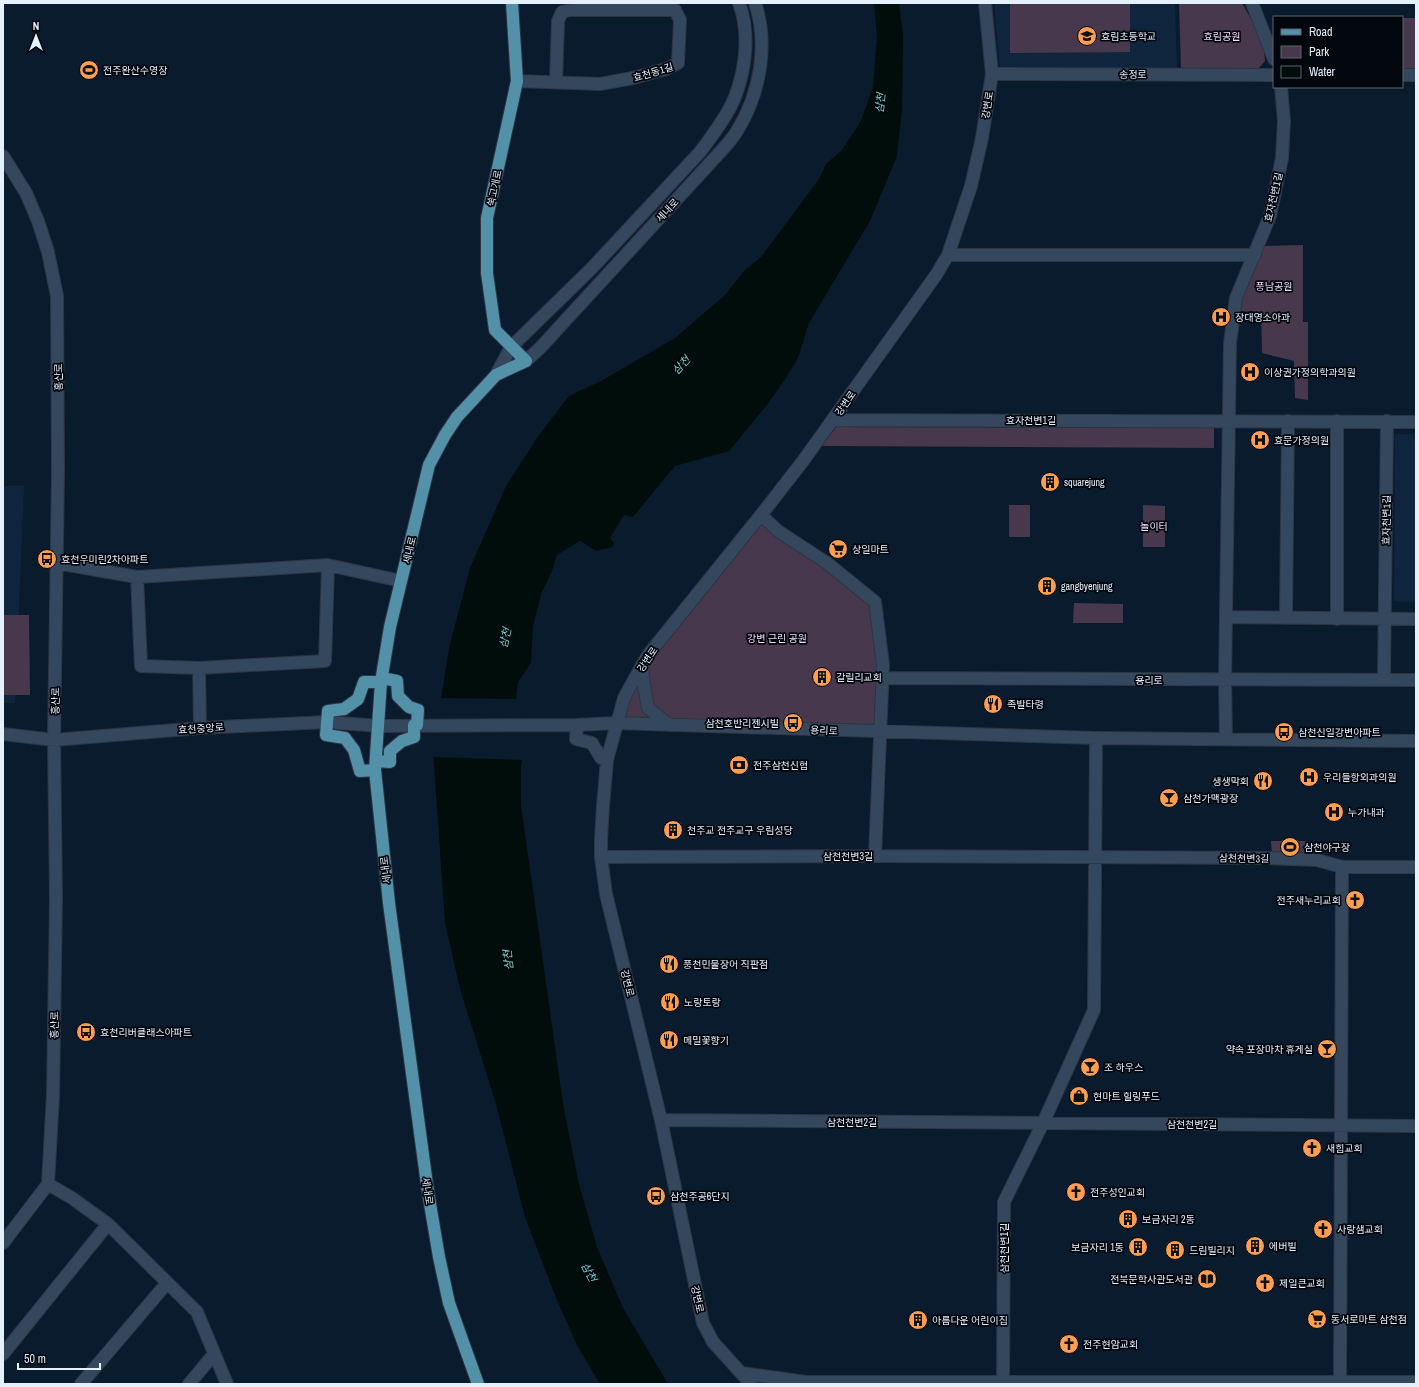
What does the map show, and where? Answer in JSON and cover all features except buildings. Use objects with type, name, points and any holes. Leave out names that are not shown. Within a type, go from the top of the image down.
[{"type":"main road","name":"쑥고개로","points":[[512,3],[517,81],[487,218],[487,273],[495,330],[526,360]]},
{"type":"main road","name":"세내로","points":[[478,1384],[449,1303],[439,1257],[428,1192],[389,903],[375,766],[382,680],[390,627],[429,465],[445,435],[458,417],[496,376],[526,360]]},
{"type":"main road","points":[[382,680],[397,681],[398,696],[409,707],[418,710],[414,737],[402,741],[390,751],[390,762],[360,770],[354,750],[345,738],[326,735],[328,711],[344,709],[358,699],[364,682],[382,680]]},
{"type":"street","name":"세내로","points":[[496,376],[511,347],[592,268],[700,152],[715,131],[734,98],[743,67],[746,39],[744,14],[739,3]]},
{"type":"street","name":"세내로","points":[[526,360],[541,347],[722,150],[738,130],[752,100],[759,78],[761,38],[759,15],[755,3]]},
{"type":"street","name":"강변로","points":[[751,1384],[713,1342],[703,1323],[661,1120],[606,894],[601,857],[604,759],[613,723],[624,698],[648,655],[803,461],[936,275],[948,255],[971,186],[982,138],[992,74],[985,3]]},
{"type":"street","points":[[1252,3],[1273,56]]},
{"type":"street","name":"효천동1길","points":[[517,81],[600,84],[666,70],[678,63],[680,20],[675,10],[572,10],[562,12],[558,21],[556,82]]},
{"type":"street","name":"송정로","points":[[992,74],[1273,75]]},
{"type":"street","points":[[1403,75],[1416,75]]},
{"type":"street","name":"효자천변1길","points":[[1226,739],[1225,680],[1230,343],[1236,298],[1270,216],[1282,158],[1284,121],[1281,88]]},
{"type":"street","name":"홍산로","points":[[3,156],[26,193],[38,221],[48,252],[57,296],[58,465],[54,740],[56,906],[53,1095],[48,1184]]},
{"type":"street","points":[[948,255],[1255,255]]},
{"type":"street","name":"효자천변1길","points":[[833,420],[1416,422]]},
{"type":"street","points":[[1286,618],[1288,421]]},
{"type":"street","points":[[1337,422],[1337,619]]},
{"type":"street","name":"효자천변1길","points":[[1384,680],[1387,422]]},
{"type":"street","points":[[761,515],[778,531],[827,562],[875,602],[883,664],[875,856]]},
{"type":"street","points":[[57,563],[137,577],[328,565],[401,581]]},
{"type":"street","points":[[137,577],[141,666],[199,668],[325,660],[328,565]]},
{"type":"street","points":[[1226,617],[1416,619]]},
{"type":"street","points":[[642,665],[648,708],[669,725]]},
{"type":"street","points":[[199,668],[200,728]]},
{"type":"street","name":"용리로","points":[[883,678],[1416,680]]},
{"type":"street","name":"효천중앙로","points":[[3,734],[54,740],[200,728],[327,722],[378,726],[416,725]]},
{"type":"street","name":"용리로","points":[[416,725],[577,725],[613,723],[1096,738],[1416,741]]},
{"type":"street","points":[[577,725],[576,739],[592,743],[604,759]]},
{"type":"street","points":[[1044,1123],[1094,1010],[1096,738]]},
{"type":"street","name":"삼천천변3길","points":[[601,857],[875,856],[1267,858],[1318,860],[1342,867],[1416,867]]},
{"type":"street","points":[[1340,1383],[1342,867]]},
{"type":"street","name":"삼천천변2길","points":[[661,1120],[1416,1126]]},
{"type":"street","name":"삼천천변1길","points":[[1003,1382],[1004,1202],[1044,1123]]},
{"type":"street","points":[[3,1243],[48,1184],[72,1198],[108,1224],[197,1312],[227,1384]]},
{"type":"street","points":[[3,1354],[108,1224]]},
{"type":"street","points":[[82,1384],[167,1283]]},
{"type":"street","points":[[189,1384],[214,1354]]},
{"type":"street","points":[[741,1373],[806,1382],[1416,1382]]},
{"type":"shaded area","name":"효림초등학교","points":[[994,3],[1175,3],[1177,69],[1000,68]]},
{"type":"shaded area","points":[[1395,434],[1416,434],[1416,602],[1394,601]]},
{"type":"shaded area","points":[[3,486],[24,486],[15,703],[3,703]]},
{"type":"green space","points":[[1010,3],[1130,3],[1130,52],[1010,53]]},
{"type":"green space","name":"효림공원","points":[[1179,3],[1242,3],[1263,40],[1265,61],[1258,69],[1181,68]]},
{"type":"green space","points":[[1403,18],[1415,18],[1416,69],[1403,68]]},
{"type":"green space","name":"풍남공원","points":[[1303,245],[1303,322],[1308,322],[1308,400],[1295,398],[1294,361],[1262,353],[1261,312],[1235,311],[1258,246]]},
{"type":"green space","points":[[836,427],[1214,428],[1214,448],[822,446]]},
{"type":"green space","points":[[1009,505],[1030,505],[1030,537],[1009,537]]},
{"type":"green space","name":"놀이터","points":[[1143,505],[1165,506],[1165,547],[1143,547]]},
{"type":"green space","name":"강변 근린 공원","points":[[761,515],[875,602],[880,731],[616,723],[636,676]]},
{"type":"green space","points":[[1074,603],[1123,604],[1123,623],[1073,623]]},
{"type":"green space","points":[[3,615],[29,615],[30,695],[3,695]]},
{"type":"green space","name":"삼천야구장","points":[[1271,841],[1308,841],[1309,853],[1272,853]]},
{"type":"water","name":"삼천","points":[[874,3],[899,3],[903,36],[902,109],[897,156],[870,221],[809,323],[798,358],[786,378],[767,405],[729,451],[675,466],[633,517],[624,515],[610,538],[614,543],[612,547],[596,551],[580,541],[557,555],[552,571],[541,594],[533,626],[531,663],[518,682],[516,700],[530,725],[521,765],[521,805],[563,1104],[579,1184],[597,1247],[623,1308],[668,1384],[600,1384],[578,1347],[556,1298],[525,1217],[496,1104],[460,989],[445,923],[433,750],[449,648],[470,568],[506,486],[539,435],[569,396],[603,380],[675,338],[725,295],[745,270],[761,257],[819,179],[826,164],[842,150],[861,121],[873,87],[877,36]]},
{"type":"pier","points":[[439,698],[518,699],[532,725],[524,760],[431,757]]},
{"type":"place","name":"효림초등학교","points":[[1087,36]]},
{"type":"place","name":"전주완산수영장","points":[[89,70]]},
{"type":"place","name":"장대영소아과","points":[[1221,317]]},
{"type":"place","name":"이상권가정의학과의원","points":[[1250,372]]},
{"type":"place","name":"효문가정의원","points":[[1260,440]]},
{"type":"place","name":"squarejung","points":[[1050,482]]},
{"type":"place","name":"상일마트","points":[[838,549]]},
{"type":"place","name":"효천우미린2차아파트","points":[[47,559]]},
{"type":"place","name":"gangbyenjung","points":[[1047,586]]},
{"type":"place","name":"갈릴리교회","points":[[822,677]]},
{"type":"place","name":"족발타령","points":[[993,704]]},
{"type":"place","name":"삼천호반리젠시빌","points":[[793,723]]},
{"type":"place","name":"삼천신일강변아파트","points":[[1284,732]]},
{"type":"place","name":"전주삼천신협","points":[[739,765]]},
{"type":"place","name":"우리들항외과의원","points":[[1309,777]]},
{"type":"place","name":"생생막회","points":[[1263,781]]},
{"type":"place","name":"삼천가맥광장","points":[[1169,798]]},
{"type":"place","name":"누가내과","points":[[1334,812]]},
{"type":"place","name":"천주교 전주교구 우림성당","points":[[673,830]]},
{"type":"place","name":"삼천야구장","points":[[1290,847]]},
{"type":"place","name":"전주새누리교회","points":[[1355,900]]},
{"type":"place","name":"풍천민물장어 직판점","points":[[669,964]]},
{"type":"place","name":"노랑토랑","points":[[670,1002]]},
{"type":"place","name":"효천리버클래스아파트","points":[[86,1032]]},
{"type":"place","name":"메밀꽃향기","points":[[669,1040]]},
{"type":"place","name":"약속 포장마차 휴게실","points":[[1327,1049]]},
{"type":"place","name":"조 하우스","points":[[1090,1067]]},
{"type":"place","name":"현마트 힐링푸드","points":[[1079,1096]]},
{"type":"place","name":"새힘교회","points":[[1312,1148]]},
{"type":"place","name":"전주성인교회","points":[[1076,1192]]},
{"type":"place","name":"삼천주공6단지","points":[[656,1196]]},
{"type":"place","name":"보금자리 2동","points":[[1128,1219]]},
{"type":"place","name":"사랑샘교회","points":[[1323,1229]]},
{"type":"place","name":"에버빌","points":[[1255,1246]]},
{"type":"place","name":"보금자리 1동","points":[[1138,1247]]},
{"type":"place","name":"드림빌리지","points":[[1175,1250]]},
{"type":"place","name":"전북문학사관도서관","points":[[1207,1279]]},
{"type":"place","name":"제일큰교회","points":[[1265,1283]]},
{"type":"place","name":"동서로마트 삼천점","points":[[1317,1319]]},
{"type":"place","name":"아름다운 어린이집","points":[[918,1320]]},
{"type":"place","name":"전주현암교회","points":[[1069,1344]]}]
